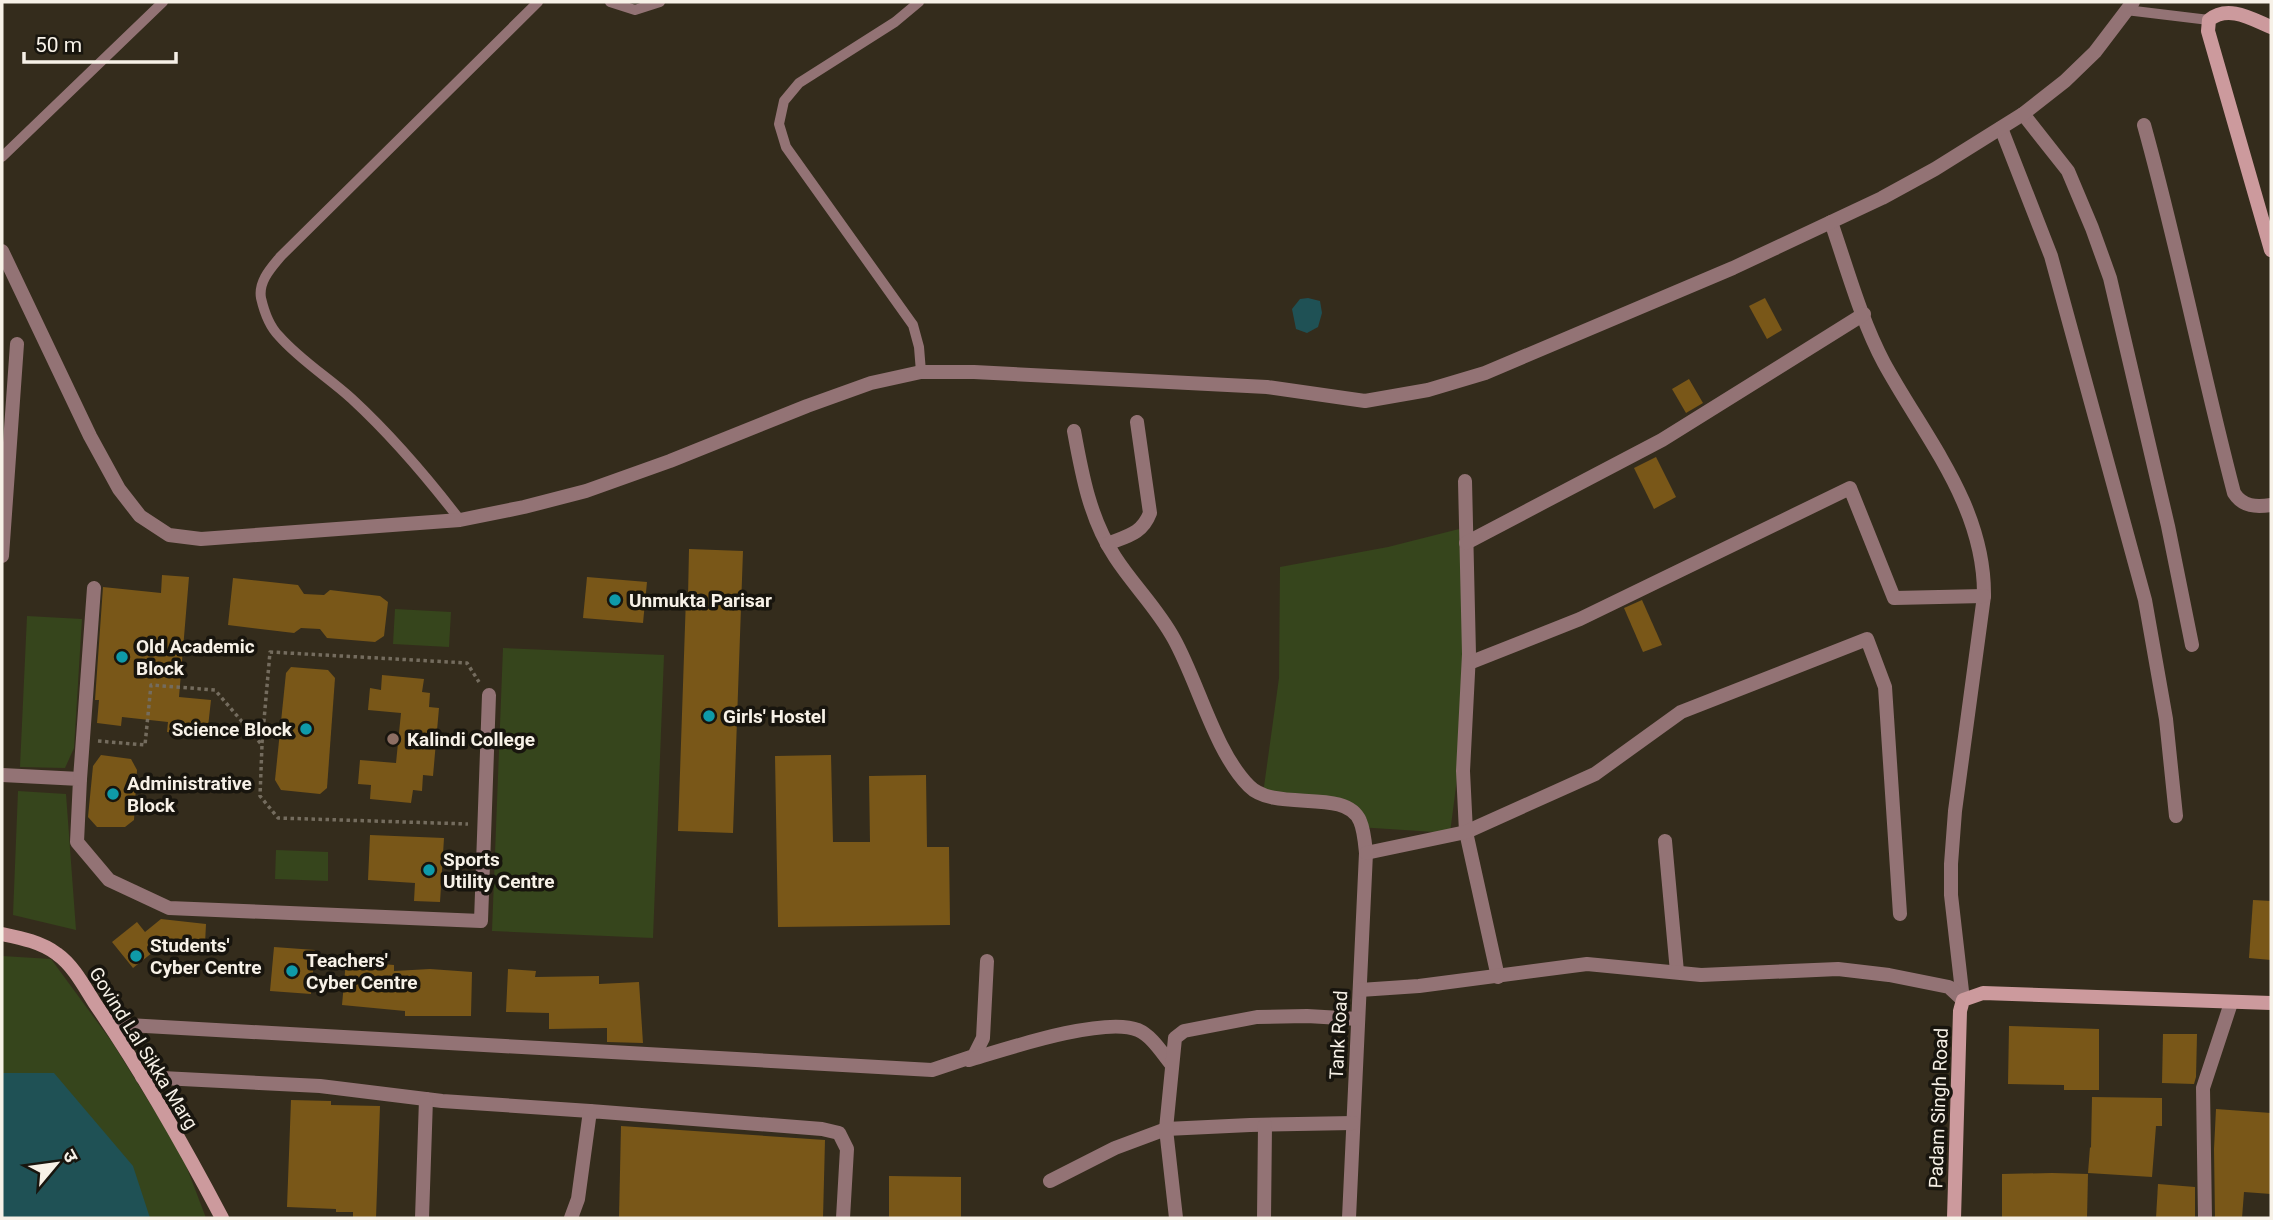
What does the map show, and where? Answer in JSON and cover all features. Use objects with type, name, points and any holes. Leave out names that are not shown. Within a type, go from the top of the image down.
[{"type":"street","points":[[2,251],[90,436],[119,489],[140,516],[169,535],[201,539],[460,520],[586,491],[670,461],[807,405],[871,383],[921,372],[974,372],[1267,387],[1365,401],[1394,398],[1485,373],[1733,268],[1935,169],[2023,114],[2065,81],[2095,52],[2125,4]]},
{"type":"street","points":[[2271,27],[2237,13],[2224,12],[2216,14],[2209,25],[2271,250]]},
{"type":"street","points":[[2023,114],[2068,171],[2109,278],[2168,526],[2192,645]]},
{"type":"street","points":[[2144,125],[2165,200],[2213,410],[2235,493],[2239,501],[2248,505],[2271,505]]},
{"type":"street","points":[[2001,128],[2051,256],[2145,600],[2166,719],[2176,816]]},
{"type":"street","points":[[1831,222],[1883,360],[1959,490],[1980,549],[1984,596],[1955,811],[1951,864],[1951,895],[1963,1000]]},
{"type":"street","points":[[1466,543],[1661,440],[1864,314]]},
{"type":"street","points":[[2,556],[5,474],[17,344]]},
{"type":"street","points":[[1074,431],[1083,482],[1096,524],[1107,544],[1145,526],[1150,513],[1138,422]]},
{"type":"street","points":[[1465,481],[1469,663],[1463,771],[1466,832],[1498,976]]},
{"type":"street","points":[[1469,663],[1580,619],[1850,488],[1894,598],[1984,596]]},
{"type":"street","name":"Tank Road","points":[[1107,544],[1175,640],[1232,766],[1251,788],[1277,800],[1350,807],[1360,820],[1366,853],[1349,1218]]},
{"type":"street","points":[[94,588],[77,842],[109,880],[169,908],[481,921],[489,695]]},
{"type":"street","points":[[1366,853],[1466,832],[1595,774],[1681,712],[1867,639],[1885,687],[1900,914]]},
{"type":"street","points":[[2,775],[80,779]]},
{"type":"street","points":[[1665,841],[1678,972]]},
{"type":"street","name":"Govind Lal Sikka Marg","points":[[2,934],[39,944],[68,964],[110,1024],[222,1218]]},
{"type":"street","points":[[958,1063],[974,1056],[983,1038],[987,961]]},
{"type":"street","points":[[1360,990],[1419,986],[1587,964],[1701,975],[1851,971],[1889,975],[1949,987],[1963,1000]]},
{"type":"street","points":[[1963,1000],[1983,993],[2271,1003]]},
{"type":"street","name":"Padam Singh Road","points":[[1954,1218],[1960,1011],[1963,1000]]},
{"type":"street","points":[[2205,1218],[2203,1088],[2231,1003]]},
{"type":"street","points":[[1176,1218],[1166,1129],[1175,1038],[1184,1031],[1257,1017],[1359,1019]]},
{"type":"street","points":[[110,1024],[932,1070],[1088,1028],[1126,1028],[1138,1030],[1150,1039],[1172,1065]]},
{"type":"street","points":[[142,1077],[320,1086],[426,1099],[822,1129],[839,1133],[847,1149],[843,1218]]},
{"type":"street","points":[[422,1218],[426,1099]]},
{"type":"street","points":[[571,1218],[578,1199],[590,1111]]},
{"type":"street","points":[[1050,1181],[1115,1148],[1166,1129],[1353,1123]]},
{"type":"street","points":[[1264,1218],[1265,1125]]},
{"type":"lane","points":[[2,157],[163,2]]},
{"type":"lane","points":[[460,520],[395,442],[352,399],[278,335],[266,316],[260,294],[265,277],[281,256],[538,2]]},
{"type":"lane","points":[[610,2],[635,10],[660,2]]},
{"type":"lane","points":[[919,2],[895,22],[799,83],[784,101],[779,124],[786,147],[913,325],[919,347],[921,372]]},
{"type":"lane","points":[[2125,4],[2209,25]]},
{"type":"path","points":[[484,825],[278,818],[260,796],[270,652],[467,663],[489,695]]},
{"type":"path","points":[[82,739],[145,745],[151,685],[215,690],[262,745]]},
{"type":"green space","points":[[1467,527],[1472,663],[1450,833],[1358,827],[1351,807],[1263,794],[1279,678],[1280,567],[1388,547]]},
{"type":"green space","points":[[395,609],[451,612],[449,647],[393,644]]},
{"type":"green space","points":[[27,616],[82,619],[74,748],[65,768],[20,767]]},
{"type":"green space","points":[[503,648],[664,655],[653,938],[492,931]]},
{"type":"green space","points":[[18,791],[66,794],[76,930],[13,915]]},
{"type":"green space","points":[[276,850],[328,852],[328,881],[275,879]]},
{"type":"green space","points":[[2,956],[51,959],[112,1042],[182,1155],[206,1218],[2,1218]]},
{"type":"water","points":[[1300,299],[1320,301],[1322,313],[1318,327],[1307,333],[1296,329],[1292,309]]},
{"type":"water","points":[[2,1073],[54,1073],[133,1166],[150,1218],[2,1218]]},
{"type":"building","points":[[1765,298],[1782,330],[1767,339],[1749,306]]},
{"type":"building","points":[[1689,379],[1703,403],[1686,413],[1672,389]]},
{"type":"building","points":[[1656,457],[1676,497],[1654,509],[1634,468]]},
{"type":"building","name":"Girls' Hostel","points":[[689,549],[743,551],[733,833],[678,831]]},
{"type":"building","points":[[162,575],[189,577],[179,697],[211,700],[207,736],[167,732],[168,722],[122,717],[121,726],[97,723],[99,700],[95,700],[103,587],[161,593]]},
{"type":"building","name":"Unmukta Parisar","points":[[587,577],[647,582],[643,623],[583,618]]},
{"type":"building","points":[[233,578],[298,585],[304,594],[324,595],[330,590],[380,596],[388,602],[384,636],[375,642],[327,638],[320,629],[301,628],[294,633],[228,625]]},
{"type":"building","points":[[1642,600],[1662,645],[1643,652],[1624,608]]},
{"type":"building","name":"Science Block","points":[[291,667],[328,670],[335,678],[327,788],[320,794],[281,790],[275,780],[286,673]]},
{"type":"building","points":[[382,675],[424,679],[422,692],[430,693],[429,707],[439,708],[433,776],[423,775],[422,791],[413,790],[411,803],[370,799],[371,785],[358,784],[360,760],[396,763],[401,713],[368,710],[370,688],[381,690]]},
{"type":"building","name":"Administrative Block","points":[[101,755],[131,759],[137,770],[134,820],[125,827],[97,827],[88,817],[93,766]]},
{"type":"building","points":[[831,755],[833,842],[870,842],[869,776],[926,775],[927,847],[949,847],[950,925],[778,927],[775,756]]},
{"type":"building","points":[[370,835],[444,838],[440,902],[414,901],[415,883],[368,880]]},
{"type":"building","points":[[2253,900],[2271,901],[2271,960],[2249,958]]},
{"type":"building","name":"Students' Cyber Centre","points":[[161,919],[206,924],[205,944],[167,941],[133,968],[112,942],[137,922],[145,932]]},
{"type":"building","name":"Teachers' Cyber Centre","points":[[274,947],[315,950],[311,994],[270,991]]},
{"type":"building","points":[[346,961],[394,965],[394,971],[430,969],[472,972],[471,1016],[405,1016],[405,1011],[342,1005]]},
{"type":"building","points":[[508,969],[536,971],[535,977],[599,976],[599,984],[639,982],[643,1043],[607,1042],[607,1028],[549,1029],[549,1013],[506,1012]]},
{"type":"building","points":[[2009,1026],[2099,1029],[2099,1090],[2064,1090],[2064,1085],[2008,1084]]},
{"type":"building","points":[[2163,1034],[2197,1034],[2194,1084],[2162,1083]]},
{"type":"building","points":[[2092,1097],[2162,1098],[2162,1126],[2156,1126],[2152,1177],[2088,1173]]},
{"type":"building","points":[[291,1100],[331,1101],[331,1105],[380,1106],[376,1218],[353,1218],[353,1212],[336,1212],[336,1209],[287,1207]]},
{"type":"building","points":[[2216,1109],[2271,1113],[2271,1194],[2244,1192],[2242,1218],[2215,1218]]},
{"type":"building","points":[[621,1126],[825,1140],[823,1218],[619,1218]]},
{"type":"building","points":[[2002,1174],[2088,1174],[2087,1218],[2002,1218]]},
{"type":"building","points":[[889,1176],[961,1177],[961,1218],[889,1218]]},
{"type":"building","points":[[2158,1184],[2195,1187],[2195,1218],[2156,1218]]},
{"type":"place","name":"Unmukta Parisar","points":[[615,600]]},
{"type":"place","name":"Old Academic Block","points":[[122,657]]},
{"type":"place","name":"Girls' Hostel","points":[[709,716]]},
{"type":"place","name":"Science Block","points":[[306,729]]},
{"type":"place","name":"Kalindi College","points":[[393,739]]},
{"type":"place","name":"Administrative Block","points":[[113,794]]},
{"type":"place","name":"Sports Utility Centre","points":[[429,870]]},
{"type":"place","name":"Students' Cyber Centre","points":[[136,956]]},
{"type":"place","name":"Teachers' Cyber Centre","points":[[292,971]]}]
